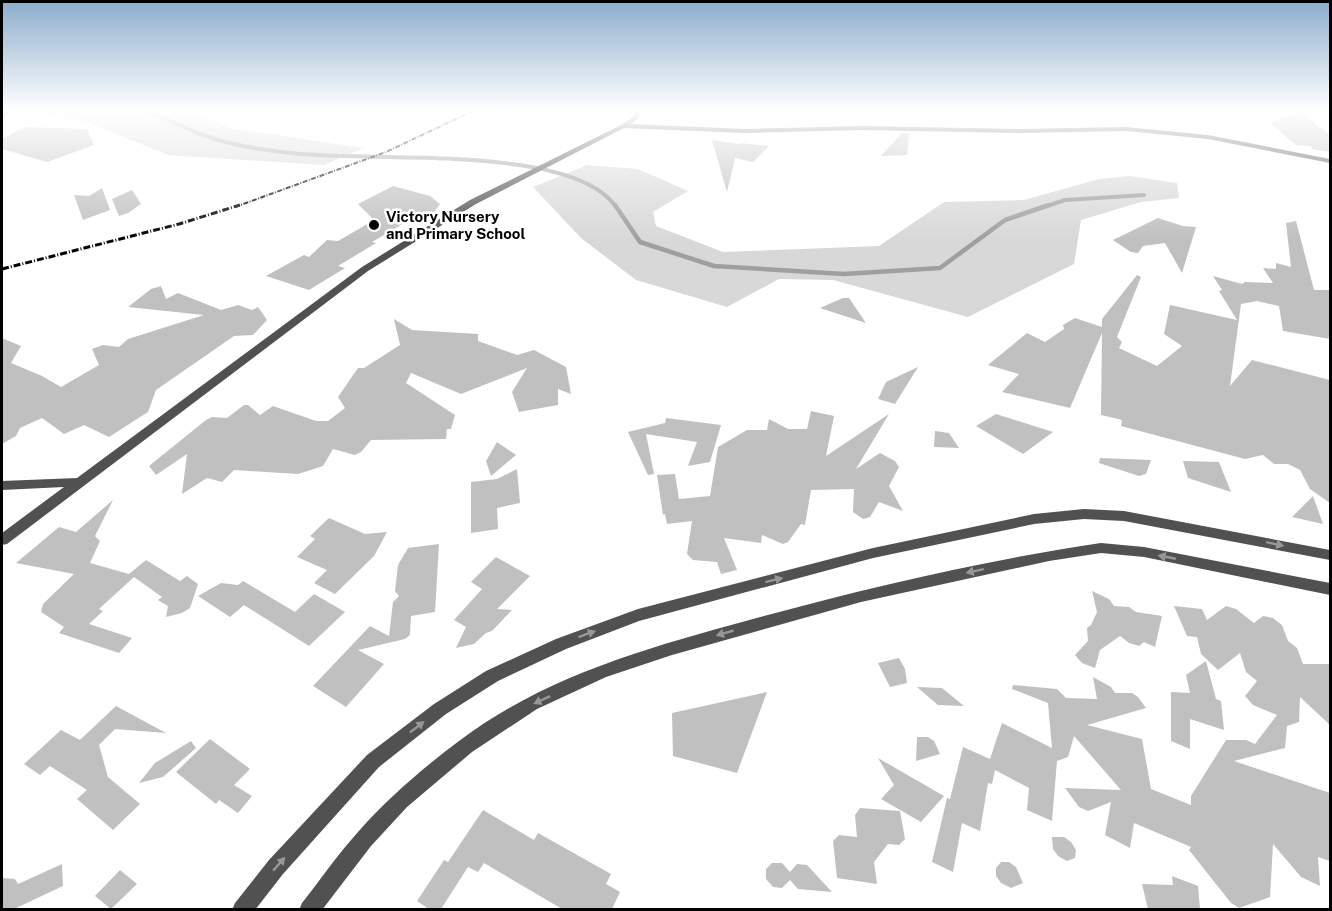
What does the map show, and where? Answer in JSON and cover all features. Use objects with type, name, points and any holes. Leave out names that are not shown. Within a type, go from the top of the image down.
[{"type":"street","points":[[2,540],[365,269],[473,202],[569,154]]},
{"type":"street","points":[[1292,154],[1330,161]]},
{"type":"street","points":[[2,486],[81,482]]},
{"type":"street","points":[[242,909],[276,867],[373,761],[440,709],[492,676],[561,644],[638,615],[873,553],[1034,519],[1084,514],[1124,516],[1330,555]]},
{"type":"street","points":[[309,909],[363,839],[401,801],[466,746],[531,704],[602,671],[672,648],[861,596],[1049,556],[1101,548],[1144,552],[1330,589]]},
{"type":"shaded area","points":[[164,154],[350,154],[324,165]]},
{"type":"shaded area","points":[[587,165],[638,169],[688,191],[653,212],[656,226],[723,252],[879,246],[944,202],[1024,200],[1099,179],[1129,176],[1177,183],[1179,198],[1141,202],[1081,220],[1074,264],[968,317],[833,280],[779,279],[727,307],[636,280],[581,238],[533,187]]},
{"type":"building","points":[[18,154],[70,154],[47,162]]},
{"type":"building","points":[[716,154],[761,154],[753,162],[735,158],[727,192]]},
{"type":"building","points":[[883,154],[907,154],[907,155],[881,156]]},
{"type":"building","points":[[393,186],[430,196],[440,204],[432,215],[416,216],[372,242],[376,243],[338,266],[345,268],[309,290],[266,276],[304,255],[309,257],[327,240],[338,241],[374,220],[358,204]]},
{"type":"building","points":[[102,188],[110,210],[83,220],[74,195],[89,196]]},
{"type":"building","points":[[132,190],[141,204],[119,216],[112,199]]},
{"type":"building","points":[[1158,218],[1183,226],[1196,227],[1182,273],[1165,243],[1143,246],[1138,253],[1131,252],[1113,240]]},
{"type":"building","points":[[1296,221],[1314,290],[1330,290],[1330,339],[1283,331],[1279,306],[1257,301],[1241,304],[1230,386],[1252,360],[1330,380],[1330,503],[1310,489],[1300,470],[1288,464],[1274,464],[1263,455],[1245,459],[1121,426],[1122,420],[1101,415],[1102,333],[1070,408],[1002,392],[1019,374],[988,365],[1027,333],[1045,342],[1064,329],[1063,325],[1075,318],[1102,327],[1102,319],[1137,275],[1141,277],[1117,337],[1122,342],[1119,348],[1157,366],[1182,346],[1164,334],[1170,305],[1237,320],[1219,291],[1222,290],[1213,276],[1242,284],[1245,282],[1273,283],[1263,268],[1276,269],[1276,263],[1291,267],[1286,223]]},
{"type":"building","points":[[161,286],[166,299],[178,293],[221,310],[238,305],[252,310],[258,307],[267,320],[253,335],[234,336],[156,390],[148,412],[109,437],[84,425],[64,434],[42,418],[20,428],[16,436],[2,444],[2,338],[21,346],[11,363],[61,387],[99,365],[92,349],[103,345],[119,347],[128,339],[204,315],[128,307],[151,289]]},
{"type":"building","points":[[843,298],[849,298],[866,323],[820,308]]},
{"type":"building","points":[[394,319],[412,330],[478,334],[478,341],[517,355],[534,350],[566,367],[571,394],[558,389],[558,405],[519,412],[512,392],[527,368],[461,394],[411,373],[406,383],[455,415],[451,429],[447,429],[446,439],[371,440],[361,452],[355,455],[333,449],[323,466],[298,474],[234,470],[222,482],[207,478],[182,494],[187,454],[156,475],[149,466],[206,420],[212,417],[227,418],[244,405],[248,405],[260,415],[273,406],[316,421],[328,421],[345,408],[338,397],[358,368],[364,368],[400,345]]},
{"type":"building","points":[[918,367],[895,404],[878,399],[886,382]]},
{"type":"building","points":[[811,411],[834,416],[826,456],[889,414],[856,469],[880,453],[895,461],[899,467],[889,486],[903,511],[879,502],[870,517],[863,519],[853,512],[854,489],[811,490],[805,525],[801,524],[788,542],[783,544],[762,535],[761,543],[724,538],[737,570],[721,574],[717,562],[693,560],[687,554],[692,521],[667,524],[665,514],[663,515],[657,475],[675,474],[679,499],[710,496],[718,447],[747,430],[767,430],[769,419],[788,429],[807,429]]},
{"type":"building","points":[[996,414],[1053,432],[1023,454],[976,426]]},
{"type":"building","points":[[666,418],[721,425],[710,462],[688,466],[697,442],[646,434],[654,474],[648,475],[628,432],[665,423]]},
{"type":"building","points":[[935,431],[949,433],[959,448],[934,447]]},
{"type":"building","points":[[497,442],[516,455],[491,476],[486,461]]},
{"type":"building","points":[[1100,458],[1151,460],[1146,474],[1139,476],[1099,463]]},
{"type":"building","points":[[1183,461],[1219,462],[1231,492],[1188,478]]},
{"type":"building","points":[[517,469],[520,503],[497,508],[498,529],[471,533],[471,482],[497,479]]},
{"type":"building","points":[[1313,496],[1323,524],[1292,517]]},
{"type":"building","points":[[113,500],[95,536],[100,541],[90,563],[129,574],[146,560],[180,581],[187,576],[198,584],[190,608],[182,613],[166,617],[168,606],[158,600],[162,597],[134,577],[99,609],[103,611],[89,624],[132,638],[119,653],[59,633],[64,627],[41,612],[43,604],[74,574],[16,563],[59,527],[76,532]]},
{"type":"building","points":[[329,518],[365,534],[387,532],[374,556],[335,594],[314,583],[327,570],[297,557],[315,539],[310,536]]},
{"type":"building","points":[[439,544],[435,612],[411,616],[410,635],[405,639],[358,650],[384,664],[346,707],[313,686],[370,626],[389,636],[393,602],[399,596],[395,591],[398,565],[408,548]]},
{"type":"building","points":[[496,557],[530,576],[497,609],[512,610],[492,631],[486,633],[474,644],[456,648],[466,627],[454,620],[482,589],[471,582]]},
{"type":"building","points":[[243,581],[295,612],[314,594],[345,612],[309,646],[244,605],[230,617],[198,596],[221,583],[238,585]]},
{"type":"building","points":[[1092,591],[1109,599],[1114,606],[1129,607],[1136,612],[1162,616],[1155,647],[1144,642],[1139,646],[1129,643],[1120,636],[1100,650],[1095,668],[1082,663],[1075,655],[1088,641],[1087,628],[1091,625],[1097,612]]},
{"type":"building","points":[[1174,606],[1202,609],[1207,620],[1226,606],[1236,609],[1254,623],[1263,616],[1273,618],[1282,625],[1288,641],[1297,648],[1303,664],[1330,664],[1330,725],[1300,697],[1299,722],[1287,726],[1285,748],[1234,761],[1330,793],[1330,861],[1318,857],[1320,886],[1301,877],[1273,844],[1270,897],[1239,908],[1231,903],[1189,850],[1191,847],[1134,823],[1130,848],[1105,835],[1111,802],[1088,811],[1079,807],[1065,788],[1121,790],[1074,736],[1068,757],[1057,761],[1052,821],[1027,810],[1029,788],[995,770],[992,784],[988,783],[980,831],[962,823],[953,872],[932,862],[947,798],[950,799],[963,747],[990,759],[1002,723],[1052,748],[1048,703],[1012,689],[1013,685],[1057,689],[1066,698],[1097,699],[1093,677],[1111,687],[1115,693],[1132,693],[1138,697],[1146,708],[1087,725],[1142,739],[1151,789],[1191,805],[1191,796],[1226,740],[1246,740],[1255,744],[1277,715],[1253,705],[1245,696],[1257,681],[1246,672],[1240,653],[1218,670],[1201,654],[1197,637],[1187,636]]},
{"type":"building","points":[[899,658],[905,669],[907,683],[890,687],[878,663]]},
{"type":"building","points":[[1206,661],[1216,699],[1221,701],[1224,730],[1190,719],[1190,749],[1171,741],[1171,692],[1190,693],[1186,675]]},
{"type":"building","points":[[917,687],[942,688],[964,706],[938,705]]},
{"type":"building","points":[[767,692],[737,773],[673,756],[672,713]]},
{"type":"building","points":[[116,706],[166,733],[115,729],[99,745],[108,777],[140,804],[113,830],[77,799],[87,790],[50,766],[40,775],[24,764],[61,730],[80,740]]},
{"type":"building","points":[[917,737],[928,737],[934,741],[940,754],[916,761]]},
{"type":"building","points":[[210,739],[250,769],[234,785],[252,796],[238,813],[219,800],[216,804],[176,772]]},
{"type":"building","points":[[191,741],[196,748],[163,777],[139,783],[155,763]]},
{"type":"building","points":[[878,758],[944,796],[921,822],[881,799],[894,785]]},
{"type":"building","points":[[860,808],[900,811],[905,839],[899,845],[888,844],[874,862],[877,884],[837,878],[833,841],[839,835],[857,837],[855,815]]},
{"type":"building","points":[[483,810],[534,840],[538,833],[611,874],[606,884],[620,892],[612,909],[562,909],[484,863],[478,872],[468,867],[441,909],[429,909],[417,901],[444,860],[448,862]]},
{"type":"building","points":[[1052,837],[1064,837],[1071,842],[1076,850],[1075,858],[1067,861],[1058,856],[1053,849]]},
{"type":"building","points":[[1001,862],[1009,862],[1016,867],[1023,883],[1011,888],[1001,883],[996,876],[996,868]]},
{"type":"building","points":[[772,863],[782,863],[790,872],[797,864],[807,865],[832,892],[798,889],[790,880],[782,888],[773,887],[766,879],[766,869]]},
{"type":"building","points":[[62,864],[63,886],[14,909],[2,909],[2,878],[15,879],[18,884]]},
{"type":"building","points":[[120,870],[137,884],[111,909],[95,896]]},
{"type":"building","points":[[1172,876],[1198,886],[1200,909],[1148,909],[1142,884],[1173,885]]},
{"type":"waterway","points":[[299,154],[461,159],[511,164],[556,172],[592,186],[616,207]]},
{"type":"waterway","points":[[1044,207],[1065,200],[1144,195]]},
{"type":"waterway","points":[[615,205],[640,242],[714,266],[844,274],[940,268],[1005,220],[1049,205]]},
{"type":"railway","points":[[235,207],[382,154]]},
{"type":"railway","points":[[2,269],[179,224],[240,205]]},
{"type":"place","name":"Victory Nursery and Primary School","points":[[374,225]]}]
